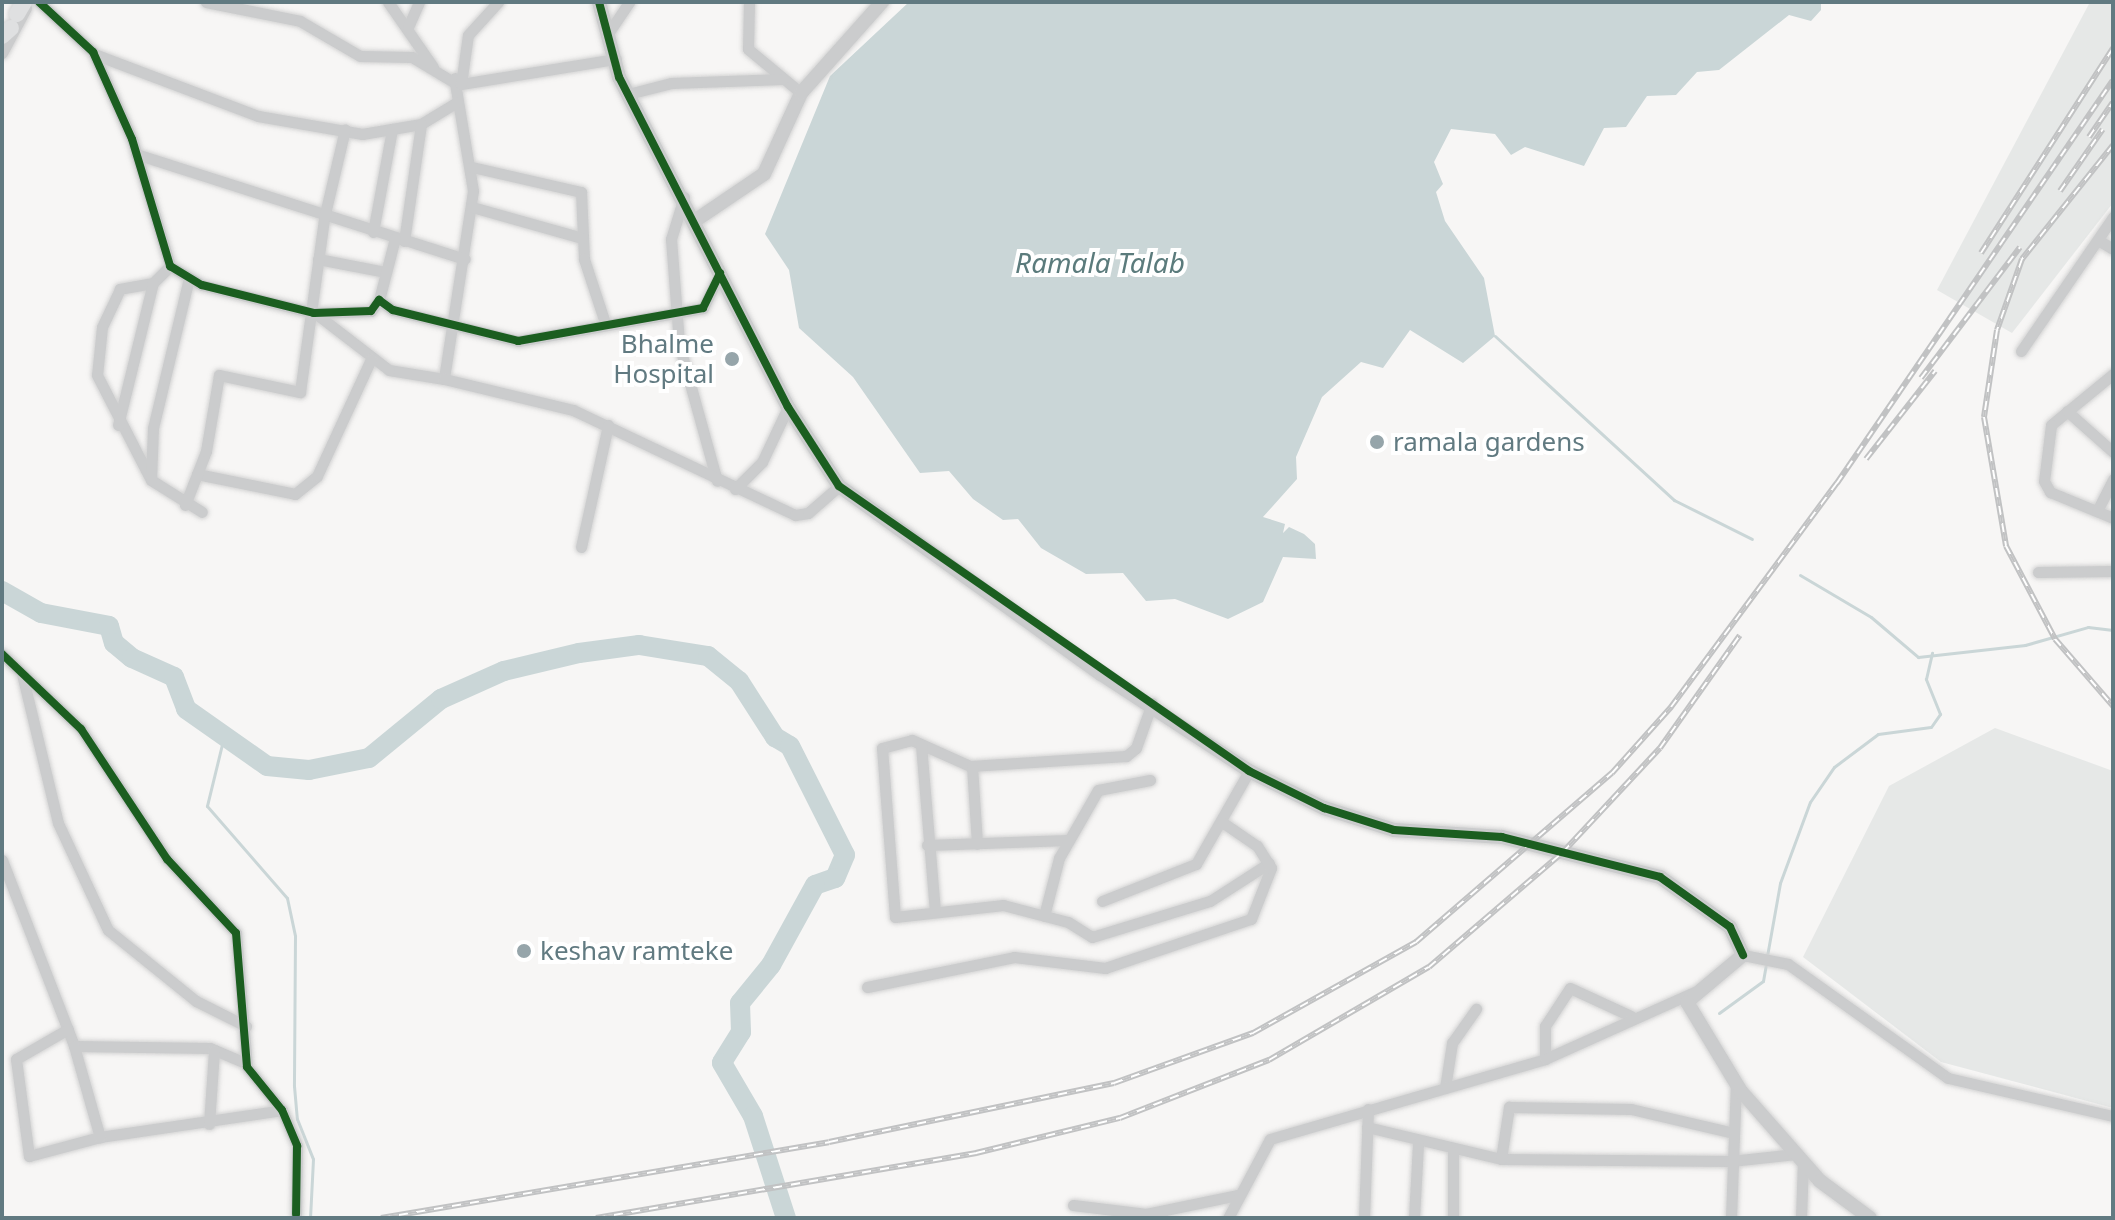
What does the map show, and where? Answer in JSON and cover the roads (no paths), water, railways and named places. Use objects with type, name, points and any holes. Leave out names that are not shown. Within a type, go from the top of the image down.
[{"type":"street","points":[[39,2],[94,54],[258,116],[345,129],[392,129],[421,124],[457,102]]},
{"type":"street","points":[[206,2],[275,8],[360,56],[412,57],[457,81],[616,59]]},
{"type":"street","points":[[388,2],[433,66],[457,81]]},
{"type":"street","points":[[408,27],[419,2]]},
{"type":"street","points":[[444,379],[472,207],[472,167],[457,102],[457,81],[468,35],[498,2]]},
{"type":"street","points":[[599,2],[616,59],[720,273],[788,407],[839,486],[1249,771],[1324,808],[1394,830],[1502,837],[1660,877],[1730,927],[1743,955]]},
{"type":"street","points":[[609,32],[629,2]]},
{"type":"street","points":[[749,2],[748,49],[801,93]]},
{"type":"street","points":[[696,220],[764,174],[801,93],[882,2]]},
{"type":"street","points":[[2,53],[16,16]]},
{"type":"street","points":[[94,54],[136,154],[170,266],[189,278],[314,313],[371,311],[379,300],[385,272],[400,239],[421,124]]},
{"type":"street","points":[[632,93],[671,83],[783,79]]},
{"type":"street","points":[[185,505],[197,474],[218,376],[298,393],[314,313],[324,218],[345,129]]},
{"type":"street","points":[[373,232],[392,129]]},
{"type":"street","points":[[136,154],[324,218],[465,259]]},
{"type":"street","points":[[472,167],[581,192],[582,238],[605,323]]},
{"type":"street","points":[[685,196],[671,239],[676,314],[687,386],[717,481]]},
{"type":"street","points":[[472,207],[582,238]]},
{"type":"street","points":[[2021,351],[2113,217]]},
{"type":"street","points":[[2098,240],[2113,249]]},
{"type":"street","points":[[318,259],[385,272]]},
{"type":"street","points":[[118,425],[153,283],[170,266]]},
{"type":"street","points":[[379,300],[393,310],[518,341],[706,307],[720,273]]},
{"type":"street","points":[[151,480],[153,428],[189,278]]},
{"type":"street","points":[[153,283],[120,289],[102,327],[99,387],[151,480],[185,505],[202,512]]},
{"type":"street","points":[[314,313],[389,370],[444,379],[608,425],[717,481],[802,515],[839,486]]},
{"type":"street","points":[[197,474],[295,494],[317,476],[371,359]]},
{"type":"street","points":[[2113,374],[2067,411],[2048,432],[2045,487],[2113,518]]},
{"type":"street","points":[[735,489],[765,458],[788,407]]},
{"type":"street","points":[[2067,411],[2113,452]]},
{"type":"street","points":[[581,547],[608,425]]},
{"type":"street","points":[[2097,511],[2113,479]]},
{"type":"street","points":[[2038,572],[2113,571]]},
{"type":"street","points":[[2,654],[81,729],[167,859],[236,933],[246,1026],[246,1063]]},
{"type":"street","points":[[22,673],[58,823],[108,930],[196,1001],[246,1026]]},
{"type":"street","points":[[1152,703],[1136,748],[1126,756],[972,766],[921,745],[882,748],[880,784],[894,915],[996,905],[1044,916],[1092,937],[1210,901],[1269,863]]},
{"type":"street","points":[[921,745],[927,845],[935,910]]},
{"type":"street","points":[[972,766],[977,844]]},
{"type":"street","points":[[1102,901],[1192,867],[1222,822],[1249,771]]},
{"type":"street","points":[[1044,916],[1068,840],[1100,788],[1150,780]]},
{"type":"street","points":[[1222,822],[1269,863]]},
{"type":"street","points":[[927,845],[1068,840]]},
{"type":"street","points":[[2,860],[68,1029],[100,1137]]},
{"type":"street","points":[[867,987],[1014,957],[1101,968],[1151,955],[1251,919],[1263,904],[1269,863]]},
{"type":"street","points":[[1743,955],[1687,1002],[1736,1083],[1800,1158],[1864,1216]]},
{"type":"street","points":[[1743,955],[1788,964],[1948,1078],[2113,1116]]},
{"type":"street","points":[[1545,1059],[1545,1026],[1570,988],[1631,1016]]},
{"type":"street","points":[[1228,1218],[1270,1139],[1545,1059],[1631,1016],[1702,989]]},
{"type":"street","points":[[1445,1088],[1452,1043],[1476,1009]]},
{"type":"street","points":[[68,1029],[16,1059],[25,1151],[35,1158],[100,1137],[209,1124],[282,1110]]},
{"type":"street","points":[[74,1046],[214,1050],[246,1063],[282,1110],[297,1146],[296,1214]]},
{"type":"street","points":[[209,1124],[214,1050]]},
{"type":"street","points":[[1731,1218],[1736,1083]]},
{"type":"street","points":[[1501,1159],[1509,1107],[1631,1109],[1733,1133]]},
{"type":"street","points":[[1364,1218],[1368,1109]]},
{"type":"street","points":[[1367,1127],[1453,1152],[1501,1159],[1731,1161],[1800,1158]]},
{"type":"street","points":[[1414,1218],[1418,1143]]},
{"type":"street","points":[[1453,1152],[1453,1218]]},
{"type":"street","points":[[1800,1158],[1801,1218]]},
{"type":"street","points":[[1073,1205],[1146,1214],[1238,1195]]},
{"type":"water","name":"Ramala Talab","points":[[909,2],[1821,2],[1821,10],[1811,21],[1789,15],[1719,70],[1697,72],[1676,95],[1647,96],[1626,127],[1604,128],[1584,166],[1525,147],[1511,155],[1495,134],[1451,129],[1434,162],[1443,184],[1436,192],[1445,221],[1484,278],[1495,336],[1463,363],[1410,330],[1383,368],[1361,362],[1322,397],[1296,457],[1297,479],[1263,517],[1285,524],[1283,533],[1289,527],[1304,534],[1315,544],[1316,559],[1283,557],[1263,602],[1228,619],[1175,599],[1146,601],[1123,573],[1086,574],[1041,548],[1018,519],[1003,520],[973,499],[949,471],[920,473],[853,377],[799,328],[789,270],[765,234],[830,76]]},
{"type":"waterway","points":[[1495,336],[1674,500],[1752,539]]},
{"type":"waterway","points":[[1800,575],[1871,617],[1918,657],[2025,645],[2088,627],[2113,630]]},
{"type":"waterway","points":[[2,591],[41,613],[109,626],[114,643],[132,658],[174,677],[186,709],[267,766],[309,770],[369,758],[441,699],[504,671],[579,653],[639,645],[708,656],[739,681],[775,737],[790,746],[845,855],[835,878],[815,885],[771,965],[740,1003],[741,1032],[722,1063],[753,1116],[786,1218]]},
{"type":"waterway","points":[[1767,956],[1780,883],[1810,802],[1834,767],[1878,734],[1931,727],[1940,714],[1926,679],[1932,653]]},
{"type":"waterway","points":[[224,736],[207,806],[287,898],[295,936],[294,1086],[297,1119],[313,1159],[310,1218]]},
{"type":"waterway","points":[[1719,1013],[1763,981],[1766,964]]},
{"type":"railway","points":[[1981,253],[2113,48]]},
{"type":"railway","points":[[381,1218],[829,1142],[1114,1083],[1253,1033],[1416,942],[1612,773],[1671,707],[1837,483],[2113,80]]},
{"type":"railway","points":[[2089,137],[2113,102]]},
{"type":"railway","points":[[2060,191],[2103,129]]},
{"type":"railway","points":[[2113,145],[2022,259],[1997,330],[1984,417],[2006,546],[2055,639],[2113,706]]},
{"type":"railway","points":[[1921,378],[2020,247]]},
{"type":"railway","points":[[1866,459],[1935,371]]},
{"type":"railway","points":[[596,1218],[976,1153],[1120,1118],[1269,1060],[1429,967],[1563,852],[1660,748],[1740,635]]},
{"type":"place","name":"Bhalme Hospital","points":[[732,359]]},
{"type":"place","name":"ramala gardens","points":[[1377,442]]},
{"type":"place","name":"keshav ramteke","points":[[524,951]]}]
